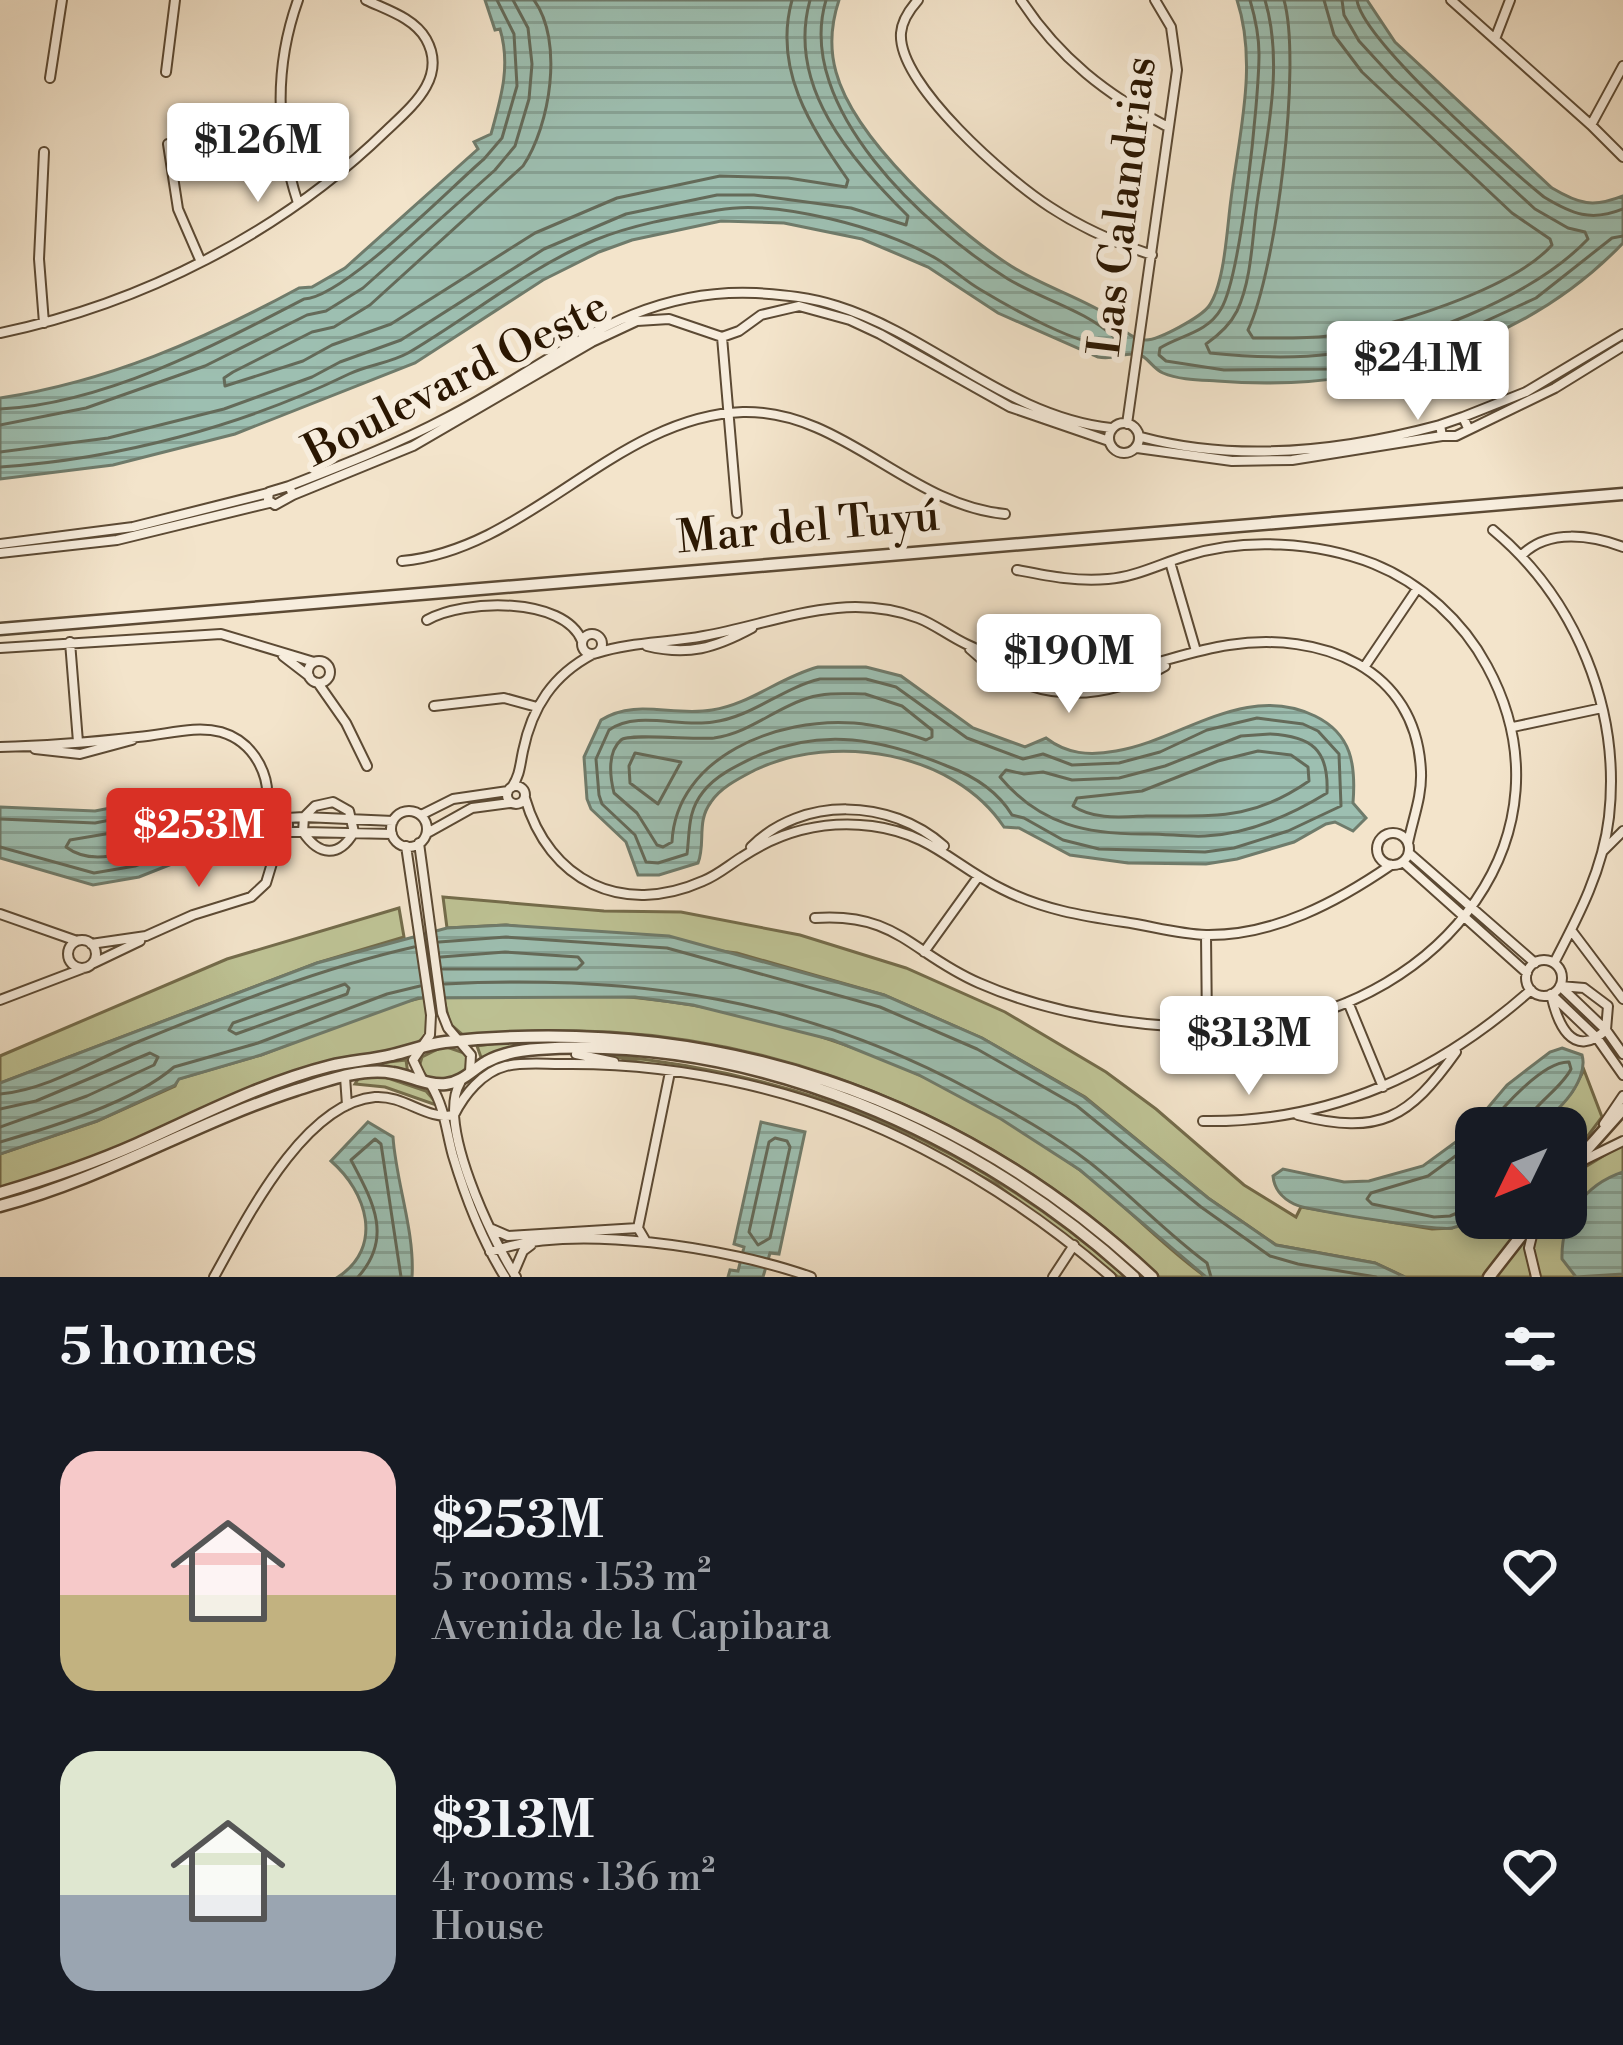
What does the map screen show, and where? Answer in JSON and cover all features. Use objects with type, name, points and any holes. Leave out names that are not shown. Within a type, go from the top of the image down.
[{"type":"street","points":[[50,78],[62,0]]},
{"type":"street","points":[[166,72],[175,0]]},
{"type":"street","points":[[298,0],[284,48],[280,96],[284,150],[298,203]]},
{"type":"street","points":[[0,333],[119,297],[200,262],[298,203],[379,138],[429,83],[432,54],[424,36],[410,22],[366,0]]},
{"type":"street","points":[[918,0],[904,21],[902,47],[924,86],[969,141],[1048,206],[1115,242],[1152,255]]},
{"type":"street","points":[[1021,0],[1054,45],[1087,77],[1168,128]]},
{"type":"street","name":"Las Calandrias","points":[[1127,424],[1177,70],[1171,27],[1155,0]]},
{"type":"street","points":[[1451,0],[1623,157]]},
{"type":"street","points":[[1495,39],[1510,0]]},
{"type":"street","points":[[1591,125],[1623,66]]},
{"type":"street","points":[[168,144],[182,222],[200,262]]},
{"type":"street","points":[[44,152],[38,259],[44,323]]},
{"type":"street","name":"Boulevard Oeste","points":[[291,491],[477,407],[648,306],[716,293],[797,295],[851,316]]},
{"type":"street","points":[[753,293],[761,315]]},
{"type":"street","points":[[681,300],[679,316],[684,323]]},
{"type":"street","name":"Boulevard Oeste","points":[[590,338],[655,318],[722,337],[761,315],[799,306],[851,316],[887,326],[975,384],[1046,422],[1109,441]]},
{"type":"street","points":[[1623,334],[1589,363],[1535,399],[1456,436],[1292,455],[1203,458],[1137,448],[1120,451],[1109,441],[1111,428],[1127,424],[1141,437],[1181,446],[1292,455],[1440,425],[1526,392],[1589,363],[1623,346]]},
{"type":"street","points":[[722,337],[736,513]]},
{"type":"street","name":"Boulevard Oeste","points":[[975,384],[1052,413],[1111,428]]},
{"type":"street","points":[[401,561],[441,554],[500,526],[669,428],[709,415],[768,414],[807,422],[942,498],[973,511],[1005,514]]},
{"type":"street","points":[[1463,417],[1468,428]]},
{"type":"street","points":[[1440,425],[1442,436]]},
{"type":"street","points":[[1137,448],[1141,437]]},
{"type":"street","points":[[270,498],[280,504],[291,491]]},
{"type":"street","points":[[270,498],[291,491]]},
{"type":"street","name":"Mar del Tuyú","points":[[0,629],[1623,494]]},
{"type":"street","name":"Boulevard Oeste","points":[[0,553],[88,539],[270,498]]},
{"type":"street","points":[[1493,530],[1523,554],[1575,630],[1602,708],[1609,816],[1584,906],[1554,963]]},
{"type":"street","points":[[1523,554],[1544,539],[1568,536],[1623,547]]},
{"type":"street","name":"Boulevard Oeste","points":[[0,544],[88,539]]},
{"type":"street","points":[[815,918],[878,922],[955,972],[1029,1002],[1160,1025],[1207,1028],[1270,1023],[1348,1001],[1421,959],[1470,913],[1499,862],[1511,823],[1516,784],[1513,727],[1496,682],[1448,613],[1378,566],[1355,557],[1291,546],[1230,547],[1112,579],[1060,579],[1017,570]]},
{"type":"street","points":[[1170,562],[1191,653]]},
{"type":"street","points":[[1365,666],[1417,590]]},
{"type":"street","points":[[427,620],[444,611],[510,606],[564,618],[624,645]]},
{"type":"street","points":[[574,664],[624,645],[678,646],[723,638],[793,612],[857,606],[918,618],[1012,664],[1073,675],[1117,674],[1250,642],[1300,644],[1365,666],[1406,712],[1418,744],[1420,800],[1406,852],[1371,879],[1307,914],[1250,929],[1207,934],[1040,906],[978,877],[933,837],[842,808],[812,812],[783,830]]},
{"type":"street","points":[[564,618],[577,630],[586,653],[595,654]]},
{"type":"street","points":[[0,648],[221,634],[326,664],[333,703]]},
{"type":"street","points":[[511,804],[510,789],[537,707],[574,664],[588,634],[596,634]]},
{"type":"street","points":[[595,654],[602,644],[596,634]]},
{"type":"street","points":[[70,642],[80,754]]},
{"type":"street","points":[[965,644],[1007,678],[1053,693],[1121,688],[1191,653]]},
{"type":"street","points":[[277,651],[333,703],[367,766]]},
{"type":"street","points":[[313,680],[308,670],[314,662]]},
{"type":"street","points":[[1007,678],[1012,664]]},
{"type":"street","points":[[313,680],[327,679],[330,673]]},
{"type":"street","points":[[1117,674],[1121,688]]},
{"type":"street","points":[[434,706],[504,698],[537,707]]},
{"type":"street","points":[[1513,727],[1602,708]]},
{"type":"street","points":[[0,747],[202,730],[225,733],[248,747],[257,759],[268,797],[283,814],[287,832]]},
{"type":"street","points":[[22,746],[80,754],[139,737]]},
{"type":"street","points":[[520,770],[532,821],[544,846],[577,878],[607,891],[671,892],[702,882],[763,836],[783,830],[894,824]]},
{"type":"street","points":[[421,815],[459,798],[510,789],[524,794]]},
{"type":"street","points":[[511,804],[524,794]]},
{"type":"street","points":[[268,797],[258,826],[271,860]]},
{"type":"street","points":[[459,798],[466,811]]},
{"type":"street","points":[[333,802],[349,811],[353,820],[354,832],[342,849],[332,852],[314,847],[303,832],[304,817],[315,806],[333,802]]},
{"type":"street","points":[[406,846],[419,843],[466,811],[499,802],[511,804],[532,821]]},
{"type":"street","points":[[265,813],[393,821],[407,811],[421,815],[426,834]]},
{"type":"street","points":[[1609,816],[1623,821]]},
{"type":"street","points":[[1371,879],[1379,840],[1414,819]]},
{"type":"street","points":[[392,833],[393,821]]},
{"type":"street","points":[[1600,855],[1623,831]]},
{"type":"street","points":[[0,1000],[130,948],[193,915],[251,897],[266,883],[279,840],[287,832],[392,833],[406,846],[425,925]]},
{"type":"street","points":[[1394,833],[1406,852],[1528,973],[1531,990]]},
{"type":"street","points":[[266,838],[279,840]]},
{"type":"street","points":[[419,843],[436,1007],[432,1030],[412,1065],[450,1116],[494,1251]]},
{"type":"street","points":[[1379,857],[1391,865]]},
{"type":"street","points":[[924,952],[978,877]]},
{"type":"street","points":[[1470,913],[1535,963],[1554,963],[1561,971],[1560,986],[1551,994]]},
{"type":"street","points":[[0,914],[91,944],[146,936]]},
{"type":"street","points":[[1571,930],[1623,999]]},
{"type":"street","points":[[56,934],[69,958],[88,966]]},
{"type":"street","points":[[1207,934],[1207,1028]]},
{"type":"street","points":[[59,979],[77,941]]},
{"type":"street","points":[[88,966],[95,951],[91,944]]},
{"type":"street","points":[[1528,973],[1535,963]]},
{"type":"street","points":[[1560,986],[1606,1030],[1623,1054]]},
{"type":"street","points":[[1551,994],[1563,1031],[1579,1040],[1597,1039],[1606,1030],[1608,1006],[1584,988],[1560,986]]},
{"type":"street","points":[[1531,990],[1551,994],[1597,1039],[1623,1076]]},
{"type":"street","points":[[1203,1121],[1297,1115],[1383,1087],[1458,1049],[1531,990]]},
{"type":"street","points":[[1348,1001],[1383,1087]]},
{"type":"street","points":[[436,1007],[472,1055],[450,1116],[458,1173],[494,1251],[511,1276]]},
{"type":"street","points":[[0,1193],[85,1166],[294,1077],[418,1048],[460,1040],[554,1035],[657,1041],[773,1063],[906,1110],[1008,1164],[1069,1205],[1152,1277]]},
{"type":"street","points":[[551,1048],[626,1067]]},
{"type":"street","points":[[0,1206],[90,1178],[252,1106],[345,1077],[392,1072],[427,1082],[466,1076],[505,1054],[551,1048],[699,1060],[770,1075],[845,1099],[1002,1175],[1061,1216],[1134,1277]]},
{"type":"street","points":[[1297,1115],[1334,1124],[1385,1120],[1410,1107],[1458,1049]]},
{"type":"street","points":[[450,1116],[473,1087],[507,1066],[626,1067],[766,1090],[904,1139],[1009,1198],[1111,1277]]},
{"type":"street","points":[[1418,1071],[1432,1085]]},
{"type":"street","points":[[646,1241],[638,1228],[670,1072]]},
{"type":"street","points":[[345,1077],[347,1105]]},
{"type":"street","points":[[1594,1139],[1623,1096]]},
{"type":"street","points":[[214,1277],[276,1173],[309,1136],[347,1105],[370,1097],[400,1099],[450,1116]]},
{"type":"street","points":[[1334,1124],[1330,1114],[1336,1103]]},
{"type":"street","points":[[1587,1147],[1623,1109]]},
{"type":"street","points":[[1587,1160],[1623,1141]]},
{"type":"street","points":[[490,1228],[508,1236],[638,1228]]},
{"type":"street","points":[[1489,1277],[1519,1239]]},
{"type":"street","points":[[1531,1239],[1535,1277]]},
{"type":"street","points":[[494,1251],[532,1244],[646,1241],[809,1276]]},
{"type":"street","points":[[511,1276],[523,1251],[532,1244]]},
{"type":"street","points":[[1053,1277],[1074,1246]]},
{"type":"green space","points":[[443,897],[604,911],[681,912],[800,935],[906,968],[1005,1012],[1106,1072],[1244,1185],[1296,1217],[1301,1207],[1432,1229],[1455,1226],[1455,1239],[1512,1239],[1483,1277],[1405,1277],[1375,1263],[1276,1245],[1208,1198],[1085,1097],[982,1038],[884,995],[737,953],[506,925],[447,928]]},
{"type":"green space","points":[[399,908],[404,937],[317,963],[0,1083],[0,1056],[227,959]]},
{"type":"green space","points":[[598,995],[756,1018],[871,1054],[926,1078],[980,1105],[1080,1170],[1206,1277],[1159,1277],[1041,1180],[976,1140],[835,1077],[686,1040],[565,1031],[465,1037],[450,1024],[443,996]]},
{"type":"green space","points":[[425,997],[429,1032],[413,1047],[334,1061],[75,1166],[0,1189],[0,1154],[97,1121],[175,1086],[178,1079]]},
{"type":"green space","points":[[519,1040],[611,1043],[697,1053],[779,1070],[857,1096],[932,1129],[1004,1170],[1076,1219],[1147,1277],[1029,1189],[969,1152],[841,1095],[774,1074],[634,1048],[537,1044],[482,1060],[477,1046]]},
{"type":"green space","points":[[444,1046],[467,1054],[466,1071],[445,1081],[427,1077],[419,1067],[422,1057]]},
{"type":"green space","points":[[607,1055],[752,1079],[885,1123],[1008,1188],[1126,1277],[1118,1277],[996,1184],[897,1132],[826,1104]]},
{"type":"green space","points":[[406,1060],[408,1074],[363,1068],[50,1187],[0,1200],[287,1084],[337,1068]]},
{"type":"green space","points":[[1584,1070],[1602,1117],[1587,1137],[1587,1107],[1554,1107],[1572,1092]]},
{"type":"green space","points":[[379,1075],[426,1091],[439,1106],[385,1087],[355,1084],[360,1076]]},
{"type":"green space","points":[[1623,1144],[1623,1277],[1539,1277],[1534,1239],[1587,1239],[1587,1166]]},
{"type":"green space","points":[[1523,1239],[1527,1239],[1531,1277],[1495,1277]]},
{"type":"water","points":[[485,0],[839,0],[832,36],[836,72],[846,98],[884,153],[935,206],[988,250],[1101,311],[1139,339],[1160,336],[1198,316],[1209,306],[1219,284],[1245,99],[1246,49],[1237,0],[1367,0],[1395,42],[1552,188],[1586,202],[1623,196],[1623,243],[1582,280],[1488,337],[1382,371],[1272,383],[1183,378],[1163,373],[1138,354],[1098,357],[998,313],[928,267],[862,239],[784,223],[721,221],[599,252],[543,280],[415,363],[235,434],[113,465],[0,479],[0,398],[117,370],[191,341],[299,288],[312,287],[345,268],[478,149],[474,142],[491,134],[505,69],[500,29],[495,30]]},
{"type":"water","points":[[818,667],[866,667],[901,676],[973,728],[1025,747],[1046,738],[1088,753],[1141,745],[1239,709],[1289,707],[1327,723],[1344,741],[1354,776],[1353,803],[1366,818],[1353,831],[1335,822],[1326,824],[1294,842],[1237,859],[1206,864],[1128,863],[1070,855],[1019,828],[1004,827],[982,801],[924,766],[891,756],[821,752],[787,758],[731,783],[706,810],[698,863],[659,875],[638,875],[626,842],[591,809],[587,799],[584,757],[601,720],[628,710],[697,712],[726,707]]},
{"type":"water","points":[[198,791],[243,813],[240,847],[197,854],[139,877],[93,885],[0,858],[0,807],[95,811]]},
{"type":"water","points":[[506,925],[669,936],[884,995],[982,1038],[1084,1097],[1208,1198],[1276,1245],[1375,1263],[1405,1277],[1206,1277],[1080,1170],[1001,1119],[919,1075],[833,1040],[693,1005],[635,997],[418,998],[179,1079],[97,1121],[0,1154],[0,1083],[317,963],[447,928]]},
{"type":"water","points":[[1562,1048],[1582,1055],[1580,1077],[1560,1107],[1488,1107],[1507,1085]]},
{"type":"water","points":[[368,1122],[393,1137],[411,1242],[412,1277],[338,1277],[361,1251],[365,1219],[354,1188],[331,1161]]},
{"type":"water","points":[[761,1122],[805,1132],[779,1254],[770,1253],[763,1277],[728,1277],[730,1270],[738,1271],[744,1247],[734,1244]]},
{"type":"water","points":[[1455,1143],[1455,1227],[1294,1204],[1282,1196],[1273,1176],[1283,1169],[1344,1182],[1369,1181],[1423,1166]]},
{"type":"water","points":[[1623,1172],[1623,1274],[1576,1277],[1562,1259],[1564,1239],[1587,1239],[1587,1193]]}]
